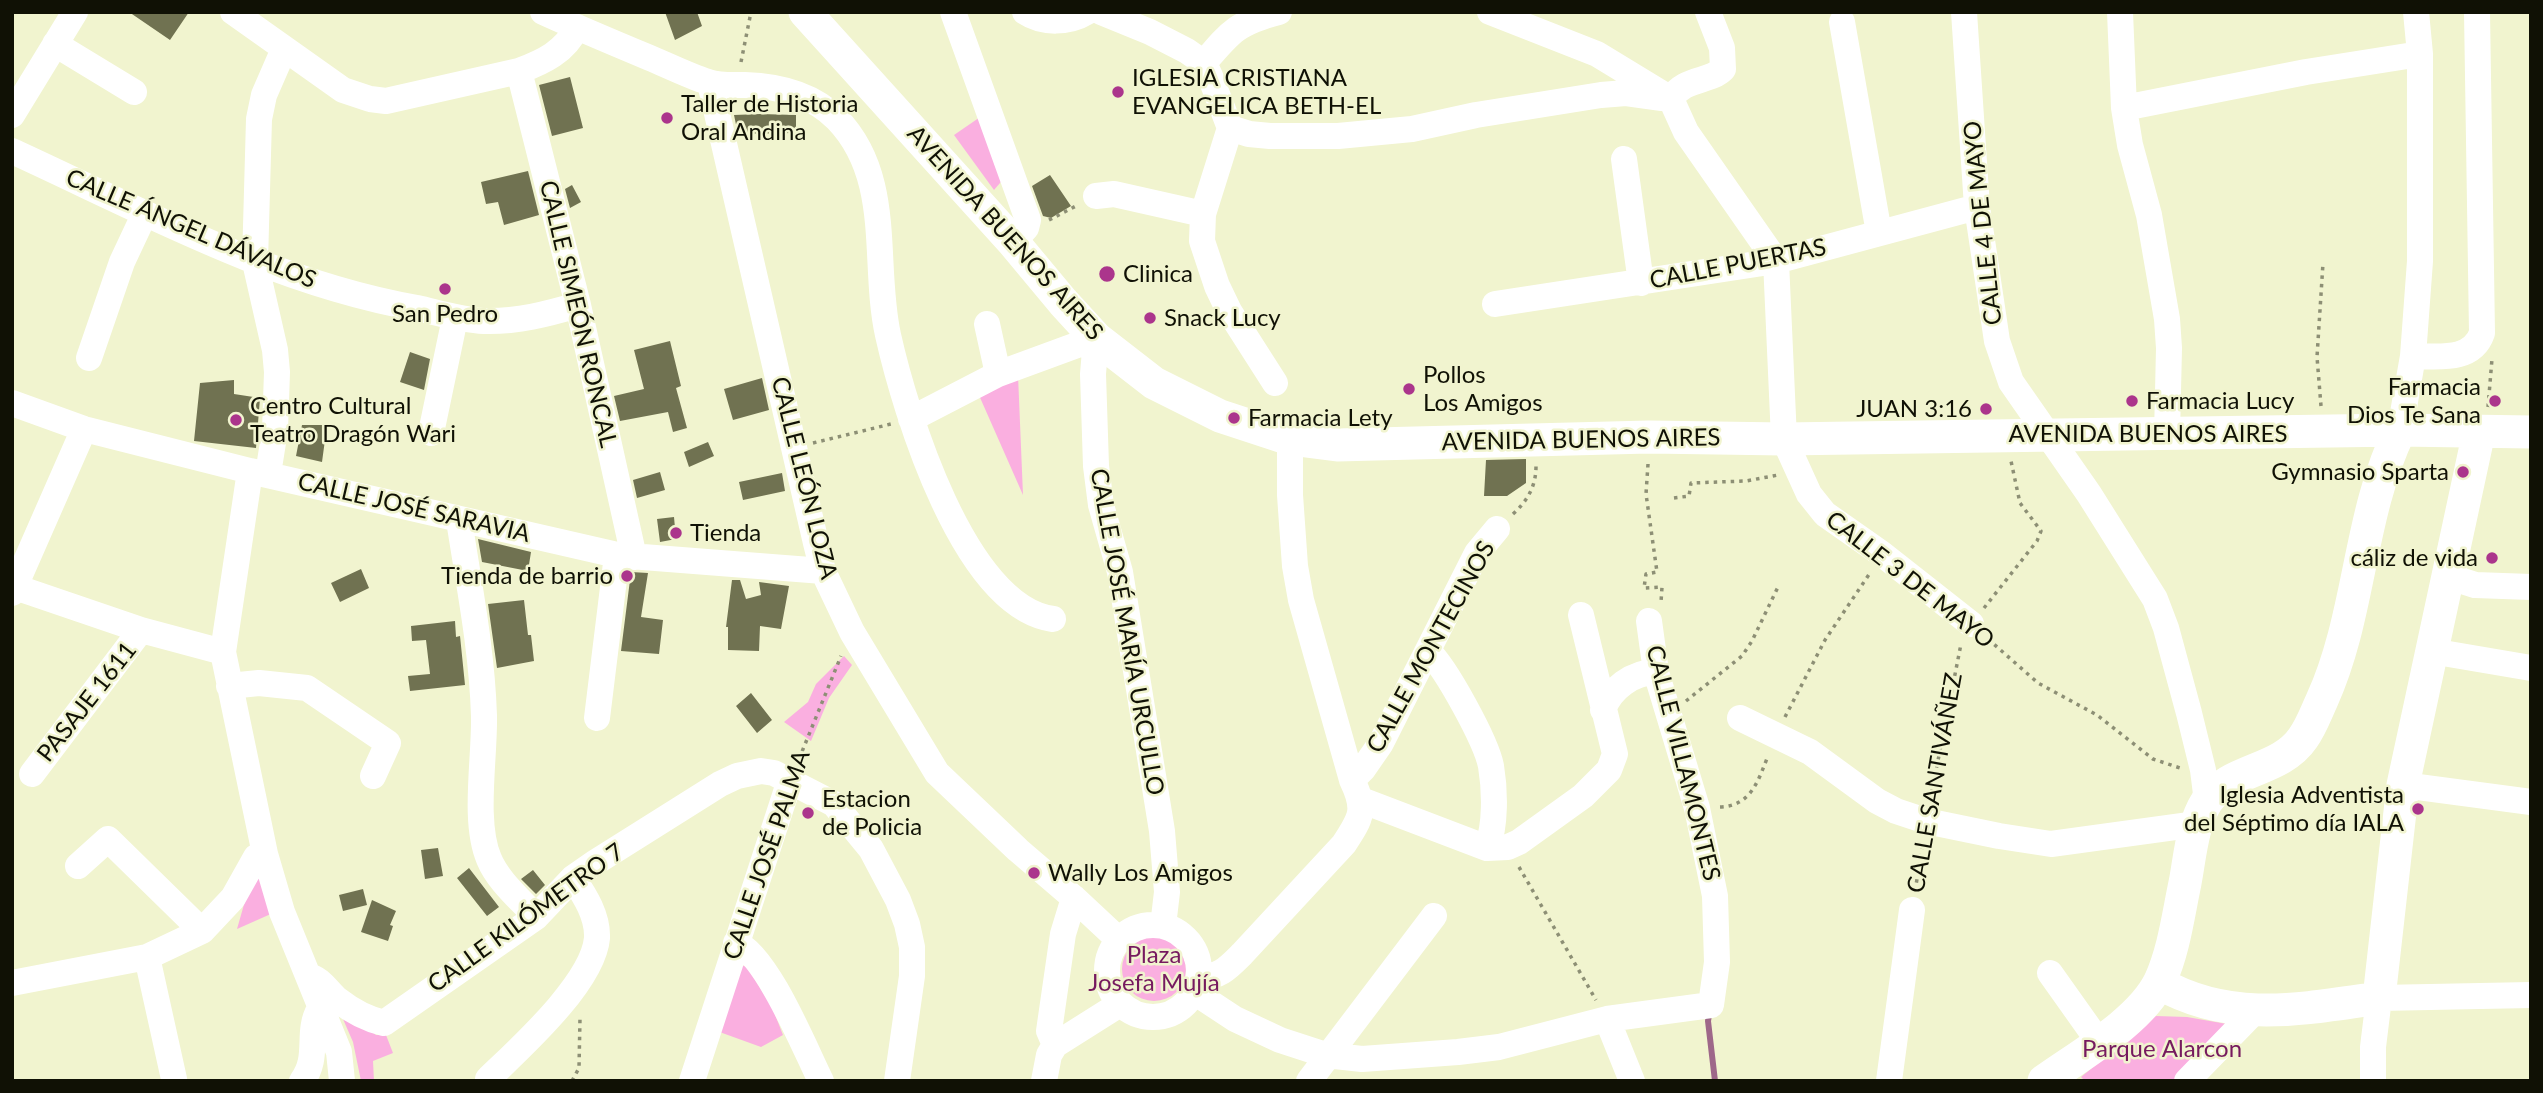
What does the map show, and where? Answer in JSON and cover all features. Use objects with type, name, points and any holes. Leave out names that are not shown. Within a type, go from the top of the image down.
[{"type":"main road","name":"AVENIDA BUENOS AIRES","points":[[805,12],[1021,231],[1063,302],[1096,338],[1154,383],[1220,416],[1290,439],[1338,445],[1649,437],[1790,453],[2007,435],[2400,430],[2531,432]]},
{"type":"main road","points":[[2044,1081],[2099,1042],[2142,1006],[2159,983],[2170,954],[2202,798],[2291,753],[2304,738],[2342,652],[2377,484],[2400,430]]},
{"type":"main road","points":[[2159,983],[2204,1001],[2254,1012],[2291,1010],[2379,998],[2403,785],[2479,432]]},
{"type":"street","points":[[233,12],[343,90],[386,101],[519,71],[540,63],[571,39],[577,27]]},
{"type":"street","points":[[543,12],[710,83],[768,86],[814,101],[836,118],[853,139],[875,193],[888,333],[911,419],[956,526],[979,567],[993,584],[1018,604],[1042,618],[1053,619]]},
{"type":"street","points":[[953,12],[1021,231]]},
{"type":"street","points":[[1025,12],[1043,20],[1070,19],[1087,12]]},
{"type":"street","points":[[1101,12],[1110,18],[1150,32],[1204,63],[1230,128],[1203,214],[1202,241],[1217,286],[1229,311],[1275,383]]},
{"type":"street","points":[[1204,63],[1228,35],[1239,27],[1250,20],[1279,12]]},
{"type":"street","points":[[1490,12],[1597,54],[1671,99],[1686,132],[1776,261]]},
{"type":"street","points":[[1671,99],[1681,87],[1720,73],[1723,69],[1722,48],[1708,12]]},
{"type":"street","name":"CALLE 4 DE MAYO","points":[[1964,12],[1977,207],[1997,341],[2011,382],[2089,494],[2155,599],[2166,628],[2202,798]]},
{"type":"street","points":[[2120,12],[2124,108],[2130,145],[2150,215],[2165,307],[2169,348],[2167,435]]},
{"type":"street","points":[[2400,430],[2413,356],[2420,261],[2420,54],[2416,12]]},
{"type":"street","points":[[2413,356],[2465,353],[2476,345],[2482,333],[2477,12]]},
{"type":"street","points":[[12,116],[55,44],[69,14]]},
{"type":"street","points":[[1842,22],[1879,233]]},
{"type":"street","points":[[55,44],[134,92]]},
{"type":"street","points":[[284,49],[264,95],[259,119],[255,262],[275,350],[275,430],[259,473],[223,652],[265,854],[282,912],[339,1052],[342,1081]]},
{"type":"street","points":[[2124,108],[2306,72],[2420,54]]},
{"type":"street","name":"CALLE SIMEÓN RONCAL","points":[[519,71],[578,305],[626,556],[597,718]]},
{"type":"street","name":"CALLE LEÓN LOZA","points":[[710,83],[823,571],[852,632],[937,773],[1119,940]]},
{"type":"street","points":[[1230,128],[1249,134],[1270,136],[1338,136],[1412,129],[1476,115],[1601,95],[1626,93],[1671,99]]},
{"type":"street","name":"CALLE ÁNGEL DÁVALOS","points":[[12,151],[255,262],[346,293],[455,318],[503,321],[540,316],[578,305]]},
{"type":"street","points":[[1624,159],[1641,283]]},
{"type":"street","points":[[1096,195],[1114,194],[1203,214]]},
{"type":"street","name":"CALLE PUERTAS","points":[[1495,304],[1776,261],[1977,207]]},
{"type":"street","points":[[89,358],[122,262],[145,213]]},
{"type":"street","name":"CALLE 3 DE MAYO","points":[[1776,261],[1790,453],[1809,494],[1825,514],[1882,554],[1971,624]]},
{"type":"street","points":[[430,432],[455,318]]},
{"type":"street","points":[[987,324],[998,374]]},
{"type":"street","points":[[911,419],[998,374],[1096,338]]},
{"type":"street","name":"CALLE JOSÉ MARÍA URCULLO","points":[[1096,338],[1093,374],[1098,479],[1101,505],[1120,572],[1162,831],[1167,892],[1163,926]]},
{"type":"street","name":"CALLE JOSÉ SARAVIA","points":[[12,403],[84,429],[259,473],[626,556],[823,571]]},
{"type":"street","points":[[84,429],[13,588],[141,631],[223,652]]},
{"type":"street","points":[[1197,985],[1198,963],[1194,950],[1185,938],[1163,926],[1146,925],[1133,930],[1119,940],[1108,963],[1107,978],[1120,1004],[1132,1013],[1145,1017],[1160,1017],[1173,1013],[1185,1004],[1197,985],[1227,970],[1344,844],[1358,820],[1357,790],[1301,600],[1295,566],[1290,495],[1290,439]]},
{"type":"street","points":[[459,520],[484,715],[482,829],[488,858],[496,872],[536,917]]},
{"type":"street","name":"CALLE MONTECINOS","points":[[1357,790],[1363,769],[1381,743],[1477,552],[1497,529]]},
{"type":"street","points":[[2447,576],[2475,585],[2531,587]]},
{"type":"street","points":[[1357,790],[1497,848],[1519,842],[1583,796],[1609,770],[1615,754],[1581,615]]},
{"type":"street","name":"CALLE VILLAMONTES","points":[[1607,1020],[1711,1005],[1717,962],[1715,896],[1697,808],[1656,672],[1649,621]]},
{"type":"street","name":"PASAJE 1611","points":[[32,774],[141,631]]},
{"type":"street","points":[[1427,651],[1445,671],[1490,764],[1491,832],[1497,848]]},
{"type":"street","points":[[2431,651],[2531,668]]},
{"type":"street","points":[[1603,710],[1615,689],[1648,672],[1656,672]]},
{"type":"street","points":[[229,686],[259,683],[307,688],[388,743],[373,776]]},
{"type":"street","points":[[1740,718],[1810,752],[1877,802],[1896,811],[1926,821],[1999,836],[2051,844],[2202,798]]},
{"type":"street","name":"CALLE KILÓMETRO 7","points":[[308,976],[315,978],[337,999],[360,1014],[384,1023],[536,917],[573,878],[720,784],[737,776],[761,771],[774,773],[834,804],[881,868],[908,924],[912,947],[912,976],[897,1081]]},
{"type":"street","name":"CALLE JOSÉ PALMA","points":[[692,1081],[706,1045],[736,943],[790,780]]},
{"type":"street","points":[[2403,785],[2531,802]]},
{"type":"street","points":[[78,866],[108,839],[202,931]]},
{"type":"street","points":[[12,983],[147,957],[202,931],[233,898],[256,857],[265,854]]},
{"type":"street","points":[[488,1079],[578,985],[594,951],[597,939],[595,918],[587,899],[573,878]]},
{"type":"street","points":[[1055,1045],[1049,1031],[1063,934],[1074,898]]},
{"type":"street","name":"CALLE SANTIVÁÑEZ","points":[[1889,1081],[1912,910]]},
{"type":"street","points":[[1309,1081],[1326,1055],[1434,916]]},
{"type":"street","points":[[736,943],[748,950],[772,984],[821,1081]]},
{"type":"street","points":[[147,957],[174,1079]]},
{"type":"street","points":[[2050,974],[2099,1042]]},
{"type":"street","points":[[1197,985],[1235,1019],[1280,1040],[1326,1055],[1414,1068],[1607,1020],[1632,1081]]},
{"type":"street","points":[[2373,1081],[2373,1047],[2379,998],[2531,995]]},
{"type":"street","points":[[1044,1081],[1046,1063],[1055,1045],[1120,1004]]},
{"type":"street","points":[[302,1081],[312,1064],[314,1020],[322,1009]]},
{"type":"street","points":[[2195,1078],[2254,1012]]},
{"type":"path","points":[[739,85],[751,12]]},
{"type":"path","points":[[1021,231],[1053,219],[1096,195]]},
{"type":"path","points":[[2323,263],[2317,357],[2323,433]]},
{"type":"path","points":[[2479,432],[2488,403],[2492,355],[2482,333]]},
{"type":"path","points":[[794,448],[911,419]]},
{"type":"path","name":"CALLE SANTIVÁÑEZ","points":[[1912,910],[1959,648],[1971,624],[2037,541],[2041,531],[2020,503],[2007,435]]},
{"type":"path","name":"CALLE VILLAMONTES","points":[[1649,437],[1646,494],[1657,572],[1646,574],[1644,589],[1662,587],[1661,603],[1648,603],[1649,621]]},
{"type":"path","name":"CALLE MONTECINOS","points":[[1497,529],[1523,504],[1536,482],[1536,440]]},
{"type":"path","points":[[1674,498],[1689,496],[1691,484],[1769,478],[1790,453]]},
{"type":"path","points":[[1697,808],[1727,807],[1741,803],[1751,795],[1776,734],[1825,640],[1882,554]]},
{"type":"path","points":[[1670,713],[1741,656],[1752,641],[1778,587]]},
{"type":"path","name":"CALLE 3 DE MAYO","points":[[1971,624],[2038,683],[2097,715],[2153,759],[2183,769],[2202,798]]},
{"type":"path","name":"CALLE JOSÉ PALMA","points":[[790,780],[852,632]]},
{"type":"path","points":[[1497,848],[1607,1020]]},
{"type":"path","points":[[572,1081],[579,1068],[581,1034],[578,985]]},
{"type":"green space","points":[[986,113],[1006,176],[994,190],[954,135]]},
{"type":"green space","points":[[1018,375],[1023,495],[978,393]]},
{"type":"green space","points":[[844,656],[852,665],[829,698],[811,741],[784,722],[808,702],[816,684]]},
{"type":"green space","points":[[261,868],[273,913],[237,929],[251,880]]},
{"type":"green space","name":"Plaza Josefa Mujía","points":[[1148,937],[1160,937],[1177,946],[1184,957],[1184,981],[1177,992],[1160,1001],[1148,1001],[1136,996],[1127,987],[1122,975],[1122,963],[1127,951],[1136,942]]},
{"type":"green space","points":[[738,964],[747,967],[772,1007],[783,1035],[761,1047],[714,1030]]},
{"type":"green space","points":[[336,1003],[376,1035],[386,1035],[393,1053],[373,1061],[374,1081],[361,1081],[353,1042]]},
{"type":"green space","name":"Parque Alarcon","points":[[2156,1016],[2187,1017],[2227,1024],[2176,1081],[2085,1081],[2081,1077]]},
{"type":"building","points":[[129,12],[189,12],[170,40]]},
{"type":"building","points":[[665,12],[697,12],[702,26],[675,40]]},
{"type":"building","points":[[570,77],[583,128],[552,136],[539,85]]},
{"type":"building","points":[[734,115],[796,115],[796,133],[738,134]]},
{"type":"building","points":[[528,171],[539,215],[504,225],[498,202],[486,204],[481,182]]},
{"type":"building","points":[[1050,175],[1071,206],[1051,218],[1043,216],[1032,186]]},
{"type":"building","points":[[572,185],[581,202],[570,208],[565,189]]},
{"type":"building","points":[[670,341],[681,386],[676,388],[687,428],[673,432],[668,412],[620,421],[614,396],[644,389],[634,350]]},
{"type":"building","points":[[410,352],[430,359],[424,390],[400,382]]},
{"type":"building","points":[[762,378],[769,410],[733,420],[724,389]]},
{"type":"building","points":[[234,380],[234,394],[260,398],[256,448],[194,441],[200,383]]},
{"type":"building","points":[[302,425],[327,425],[322,462],[296,456]]},
{"type":"building","points":[[708,442],[714,456],[689,467],[684,452]]},
{"type":"building","points":[[1526,459],[1526,483],[1507,496],[1484,496],[1486,460]]},
{"type":"building","points":[[660,472],[665,490],[637,498],[633,480]]},
{"type":"building","points":[[782,473],[785,491],[743,500],[739,482]]},
{"type":"building","points":[[674,517],[676,539],[660,542],[657,519]]},
{"type":"building","points":[[478,539],[531,552],[528,571],[482,562]]},
{"type":"building","points":[[361,569],[369,588],[340,602],[331,583]]},
{"type":"building","points":[[631,572],[648,573],[641,617],[663,620],[659,654],[621,651]]},
{"type":"building","points":[[732,580],[740,580],[746,599],[761,595],[759,582],[789,586],[781,629],[760,626],[759,651],[728,650],[726,627]]},
{"type":"building","points":[[524,600],[534,661],[497,668],[488,604]]},
{"type":"building","points":[[455,621],[456,637],[460,636],[465,685],[410,691],[408,676],[430,674],[426,640],[412,641],[411,626]]},
{"type":"building","points":[[751,693],[772,720],[757,733],[736,706]]},
{"type":"building","points":[[438,848],[443,876],[425,879],[421,850]]},
{"type":"building","points":[[469,868],[499,907],[487,916],[457,878]]},
{"type":"building","points":[[533,870],[545,885],[536,894],[521,879]]},
{"type":"building","points":[[363,889],[367,905],[343,911],[339,895]]},
{"type":"building","points":[[372,900],[396,911],[390,925],[393,926],[388,941],[361,932]]},
{"type":"waterway","points":[[1710,1010],[1708,1021],[1715,1081]]},
{"type":"place","name":"IGLESIA CRISTIANA EVANGELICA BETH-EL","points":[[1118,92]]},
{"type":"place","name":"Taller de Historia Oral Andina","points":[[667,118]]},
{"type":"place","name":"Clinica","points":[[1107,274]]},
{"type":"place","name":"San Pedro","points":[[445,289]]},
{"type":"place","name":"Snack Lucy","points":[[1150,318]]},
{"type":"place","name":"Pollos Los Amigos","points":[[1409,389]]},
{"type":"place","name":"Farmacia Lucy","points":[[2132,401]]},
{"type":"place","name":"Farmacia Dios Te Sana","points":[[2495,401]]},
{"type":"place","name":"JUAN 3:16","points":[[1986,409]]},
{"type":"place","name":"Farmacia Lety","points":[[1234,418]]},
{"type":"place","name":"Centro Cultural Teatro Dragón Wari","points":[[236,420]]},
{"type":"place","name":"Gymnasio Sparta","points":[[2463,472]]},
{"type":"place","name":"Tienda","points":[[676,533]]},
{"type":"place","name":"cáliz de vida","points":[[2492,558]]},
{"type":"place","name":"Tienda de barrio","points":[[627,576]]},
{"type":"place","name":"Iglesia Adventista del Séptimo día IALA","points":[[2418,809]]},
{"type":"place","name":"Estacion de Policia","points":[[808,813]]},
{"type":"place","name":"Wally Los Amigos","points":[[1034,873]]}]
